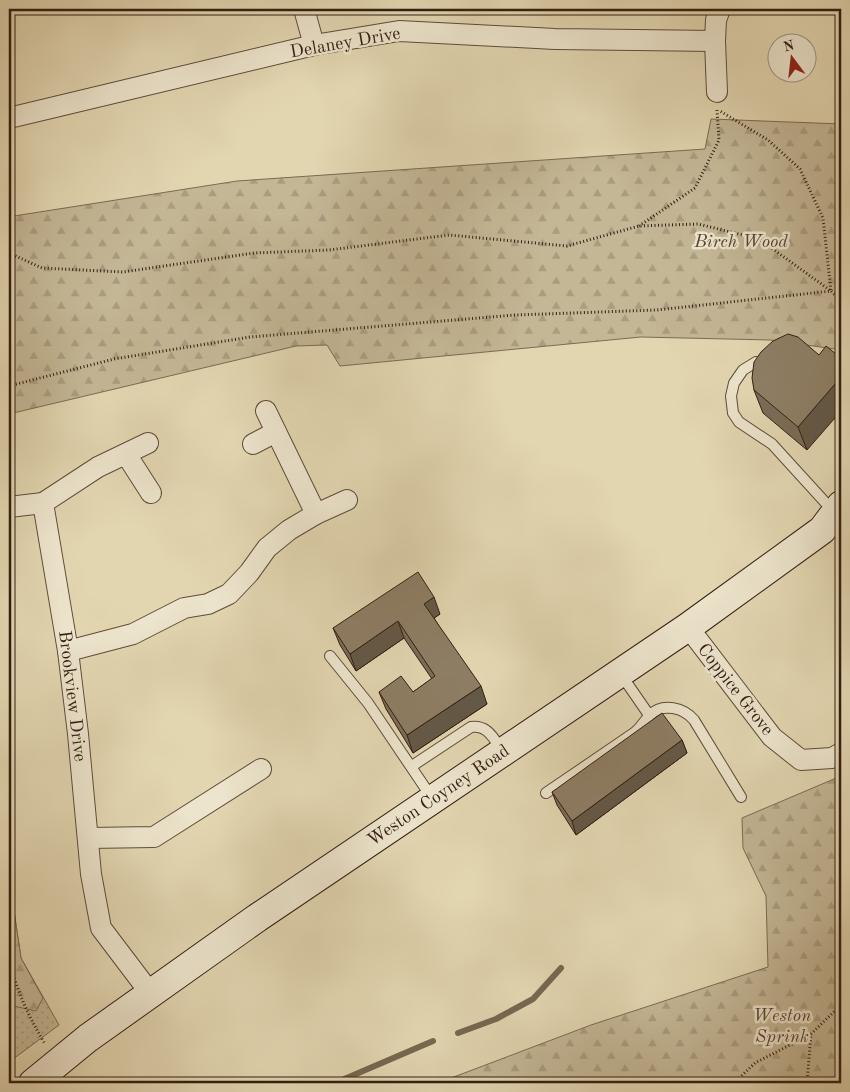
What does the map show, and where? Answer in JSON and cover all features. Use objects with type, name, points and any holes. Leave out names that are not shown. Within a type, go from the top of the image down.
[{"type":"street","points":[[304,9],[314,46]]},
{"type":"street","points":[[717,92],[715,41],[716,20],[720,9]]},
{"type":"street","name":"Delaney Drive","points":[[9,118],[314,46],[399,31],[554,39],[715,41]]},
{"type":"street","points":[[266,411],[316,514]]},
{"type":"street","points":[[253,444],[276,432]]},
{"type":"street","points":[[9,507],[44,503],[98,467],[148,443]]},
{"type":"street","points":[[126,454],[151,493]]},
{"type":"street","points":[[68,651],[133,634],[184,608],[208,604],[229,594],[249,573],[267,548],[289,530],[316,514],[347,500]]},
{"type":"street","name":"Brookview Drive","points":[[44,503],[68,651],[91,874],[101,928],[151,994]]},
{"type":"street","name":"Weston Coyney Road","points":[[33,1083],[88,1038],[257,918],[688,627],[822,530],[838,509]]},
{"type":"street","name":"Coppice Grove","points":[[688,627],[772,737],[801,760],[832,758],[841,753]]},
{"type":"street","points":[[88,838],[154,837],[261,770]]},
{"type":"lane","points":[[756,362],[743,370],[734,383],[731,396],[733,412],[738,422],[772,444],[838,509]]},
{"type":"lane","points":[[330,656],[368,704],[433,798]]},
{"type":"lane","points":[[620,672],[649,715]]},
{"type":"lane","points":[[546,794],[634,733],[649,715],[670,708],[681,709],[694,720],[741,797]]},
{"type":"lane","points":[[412,766],[471,727],[482,727],[489,731],[502,751]]},
{"type":"path","points":[[639,226],[695,188],[719,140],[718,109],[768,140],[800,169],[823,218],[831,291]]},
{"type":"path","points":[[9,253],[42,268],[123,272],[254,253],[329,250],[449,235],[567,246],[639,226],[698,224],[759,239],[831,291],[841,301]]},
{"type":"path","points":[[9,386],[114,359],[250,337],[515,315],[657,310],[831,291]]},
{"type":"path","points":[[9,958],[15,984],[29,1018],[57,1064]]},
{"type":"path","points":[[734,1083],[755,1063],[811,1034],[841,1005]]},
{"type":"path","points":[[807,1083],[811,1034]]},
{"type":"green space","name":"Birch Wood","points":[[711,119],[841,124],[841,343],[835,349],[770,340],[641,337],[340,366],[327,345],[296,346],[9,414],[9,201],[14,216],[237,181],[705,149]]},
{"type":"green space","name":"Weston Sprink","points":[[841,776],[841,1083],[438,1083],[591,1025],[768,967],[766,896],[743,848],[742,818]]},
{"type":"green space","points":[[9,878],[21,958],[59,1025],[9,1062]]},
{"type":"green space","points":[[9,878],[21,958],[43,998],[36,1011],[9,1005]]},
{"type":"building","points":[[788,334],[798,337],[819,355],[826,346],[841,358],[841,377],[798,427],[754,390],[752,378],[754,362],[761,352],[773,341]]},
{"type":"building","points":[[418,572],[434,597],[424,604],[481,686],[407,735],[379,692],[401,676],[413,692],[435,676],[398,621],[350,654],[333,628]]},
{"type":"building","points":[[662,713],[682,740],[572,821],[552,792]]},
{"type":"waterway","points":[[458,1033],[496,1019],[533,999],[561,968]]},
{"type":"waterway","points":[[335,1083],[433,1041]]}]
